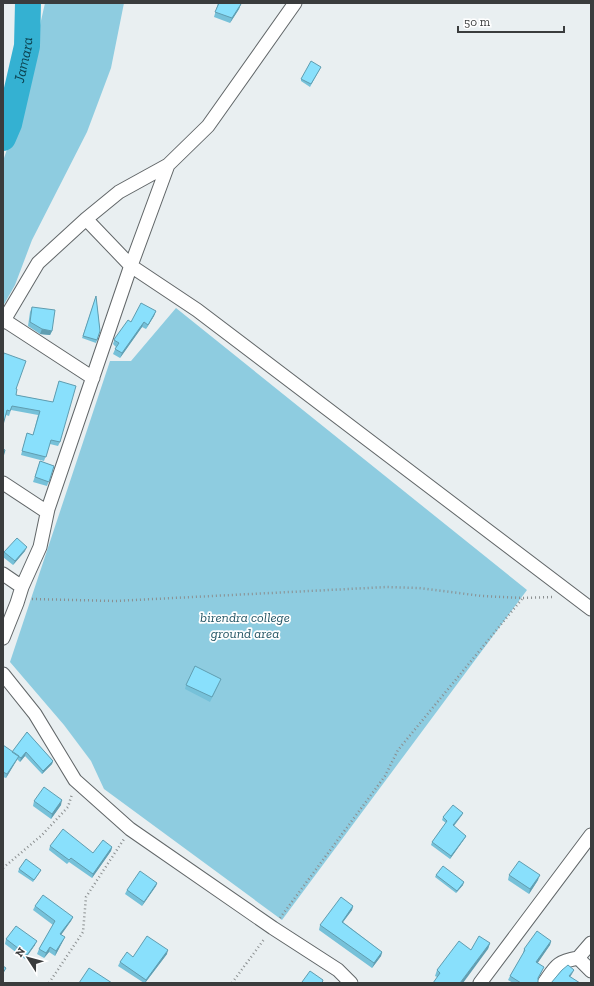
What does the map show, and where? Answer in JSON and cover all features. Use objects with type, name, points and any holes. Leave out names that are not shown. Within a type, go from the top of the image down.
[{"type":"street","points":[[93,378],[4,321],[38,263],[86,219],[119,192],[168,166],[208,126],[295,3]]},
{"type":"street","points":[[3,638],[22,587],[40,547],[47,512],[131,266],[168,166]]},
{"type":"street","points":[[86,219],[131,266],[197,310],[591,609]]},
{"type":"street","points":[[3,483],[47,512]]},
{"type":"street","points":[[3,574],[22,587]]},
{"type":"street","points":[[3,674],[35,714],[75,780],[130,829],[273,928],[338,970],[351,983]]},
{"type":"street","points":[[480,983],[591,834]]},
{"type":"street","points":[[544,983],[557,964],[578,958],[591,943]]},
{"type":"street","points":[[578,958],[591,971]]},
{"type":"path","points":[[17,603],[26,598],[115,601],[387,587],[419,588],[482,596],[523,598],[572,596]]},
{"type":"path","points":[[232,983],[385,776],[398,750],[523,598]]},
{"type":"path","points":[[3,868],[42,835],[68,808],[75,780]]},
{"type":"path","points":[[50,983],[83,932],[86,897],[130,829]]},
{"type":"green space","points":[[45,3],[124,3],[111,68],[87,132],[32,240],[15,285],[3,306],[3,161],[22,105]]},
{"type":"green space","name":"birendra college ground area","points":[[176,308],[527,590],[282,920],[104,789],[91,761],[64,725],[10,662],[110,361],[131,361]]},
{"type":"building","points":[[219,3],[241,4],[232,18],[215,12]]},
{"type":"building","points":[[311,61],[321,67],[311,84],[301,79]]},
{"type":"building","points":[[96,296],[100,331],[97,340],[83,336]]},
{"type":"building","points":[[141,303],[156,311],[148,325],[144,322],[122,353],[115,349],[119,343],[114,340],[128,320],[131,322]]},
{"type":"building","points":[[32,307],[55,310],[52,331],[42,329],[30,322]]},
{"type":"building","points":[[4,353],[26,361],[16,389],[16,395],[53,402],[59,381],[76,386],[60,442],[51,440],[46,457],[22,451],[27,433],[33,435],[40,411],[12,406],[10,411],[7,410],[3,425]]},
{"type":"building","points":[[40,461],[54,466],[49,482],[35,477]]},
{"type":"building","points":[[17,538],[27,547],[15,561],[4,552]]},
{"type":"building","points":[[195,666],[221,679],[212,697],[186,685]]},
{"type":"building","points":[[27,732],[53,761],[43,771],[26,752],[21,758],[12,752]]},
{"type":"building","points":[[3,745],[19,756],[7,774],[3,772]]},
{"type":"building","points":[[44,787],[62,800],[52,814],[34,801]]},
{"type":"building","points":[[453,805],[463,813],[453,825],[466,836],[451,856],[432,842],[447,821],[443,817]]},
{"type":"building","points":[[63,829],[93,853],[103,840],[112,847],[93,874],[71,858],[69,860],[50,846]]},
{"type":"building","points":[[26,859],[41,870],[34,880],[19,869]]},
{"type":"building","points":[[519,861],[540,875],[530,889],[509,875]]},
{"type":"building","points":[[443,866],[464,882],[457,891],[436,875]]},
{"type":"building","points":[[140,871],[157,883],[144,902],[127,890]]},
{"type":"building","points":[[43,895],[73,917],[60,934],[65,937],[56,951],[50,947],[46,953],[39,949],[55,921],[35,906]]},
{"type":"building","points":[[341,897],[353,906],[342,922],[382,952],[374,963],[320,925]]},
{"type":"building","points":[[16,926],[37,941],[27,955],[6,939]]},
{"type":"building","points":[[537,931],[551,941],[536,962],[544,967],[538,978],[539,983],[521,983],[510,976],[525,950],[524,949]]},
{"type":"building","points":[[147,936],[168,950],[146,980],[120,962],[127,952],[133,957]]},
{"type":"building","points":[[479,936],[490,943],[460,983],[433,983],[440,973],[437,970],[459,941],[471,950]]},
{"type":"building","points":[[568,965],[574,970],[569,976],[580,983],[551,983],[562,970]]},
{"type":"building","points":[[3,966],[6,968],[3,973]]},
{"type":"building","points":[[89,968],[112,983],[79,983]]},
{"type":"building","points":[[310,971],[323,980],[322,983],[302,982]]},
{"type":"waterway","name":"Jamara","points":[[3,138],[9,124],[27,46],[28,3]]}]
